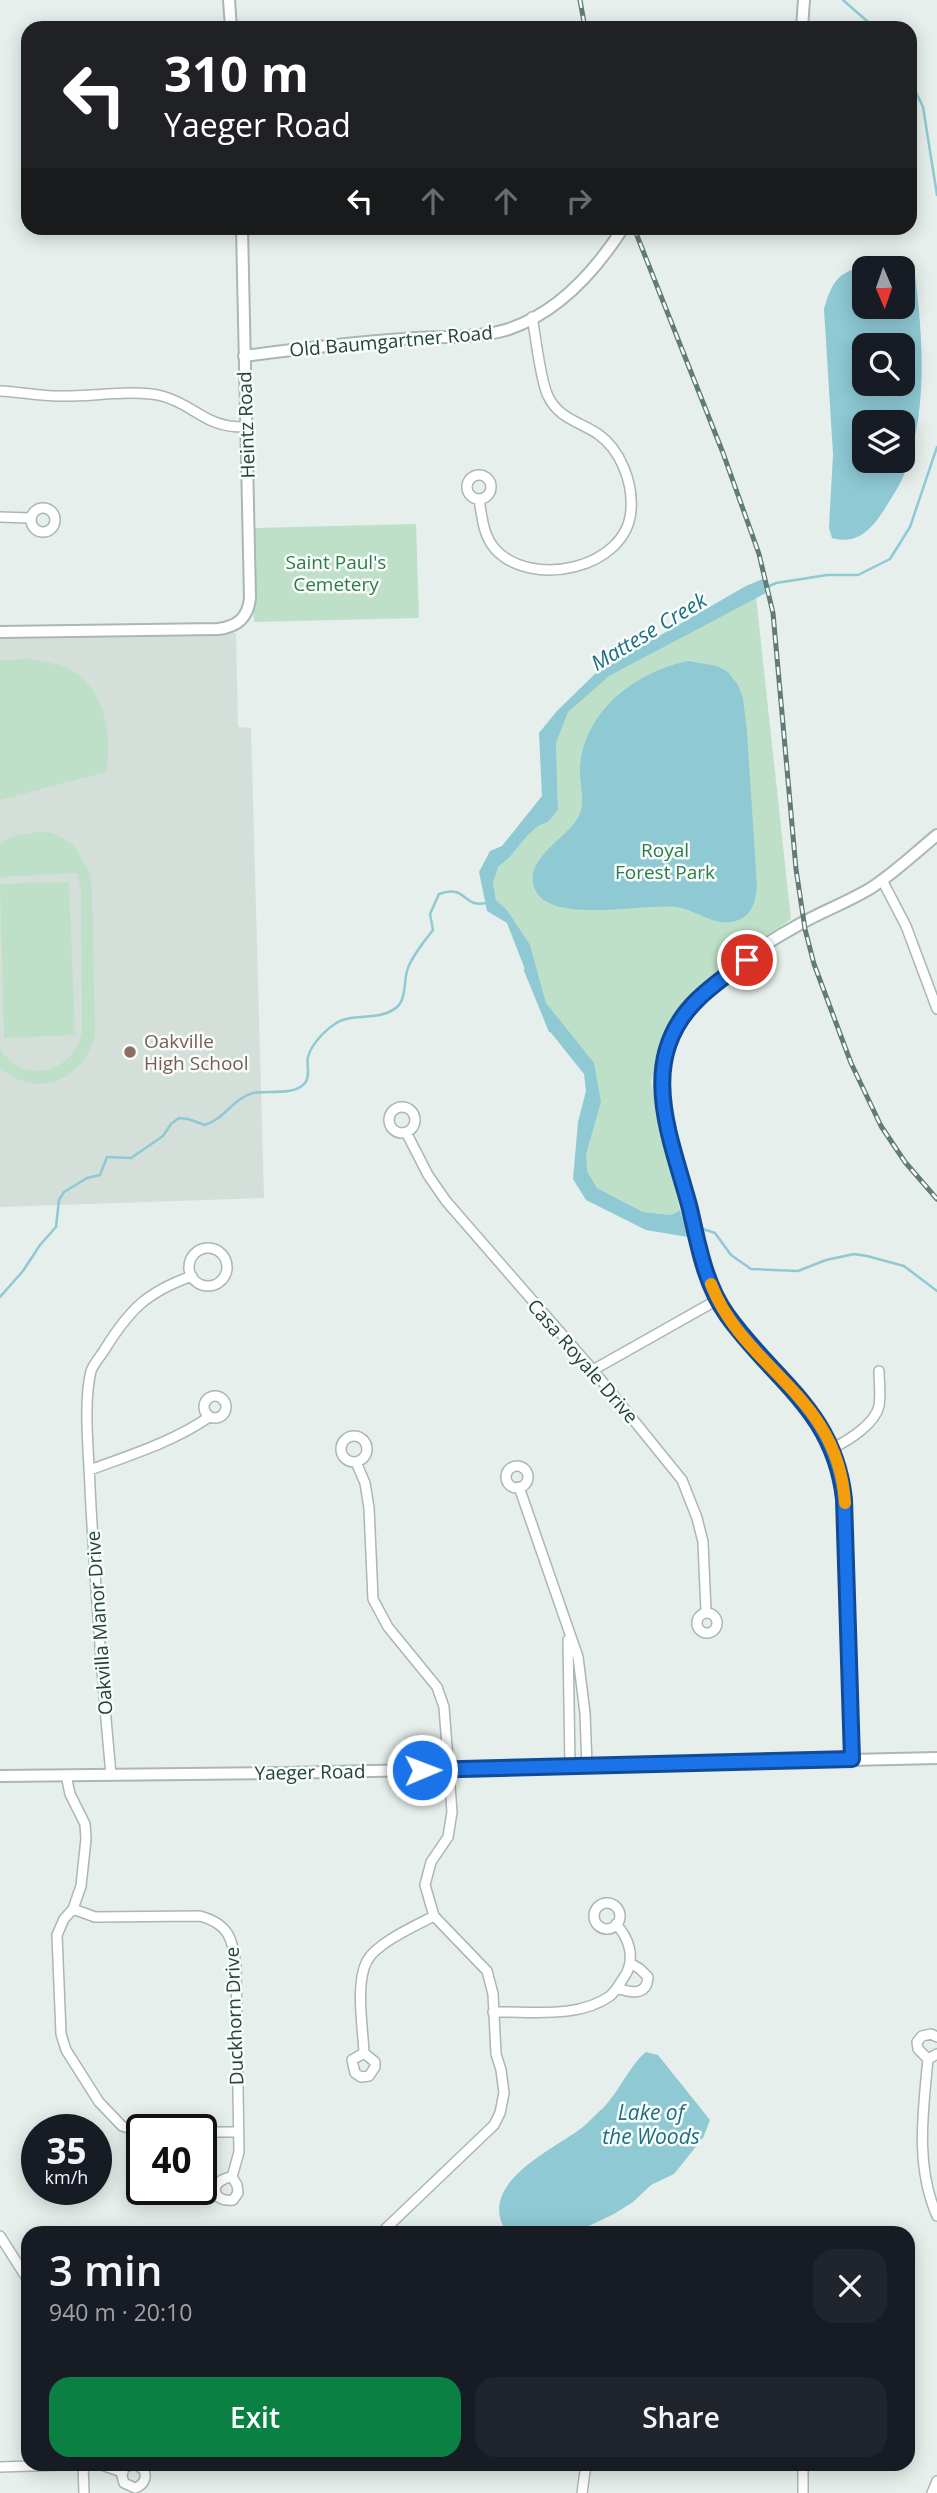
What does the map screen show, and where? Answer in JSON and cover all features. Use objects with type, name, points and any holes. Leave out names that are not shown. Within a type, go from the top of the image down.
[{"type":"street","points":[[229,0],[230,21]]},
{"type":"street","points":[[803,21],[804,1]]},
{"type":"street","name":"Heintz Road","points":[[0,632],[218,629],[231,627],[241,621],[247,612],[250,598],[242,235]]},
{"type":"street","name":"Old Baumgartner Road","points":[[244,356],[508,329],[560,299],[585,278],[618,235]]},
{"type":"street","points":[[479,499],[485,532],[496,550],[513,564],[532,569],[553,570],[594,560],[611,551],[623,537],[628,524],[631,498],[624,468],[608,443],[599,435],[569,420],[547,396],[532,317]]},
{"type":"street","points":[[0,391],[57,397],[141,394],[162,396],[210,422],[229,428],[246,427]]},
{"type":"street","points":[[0,517],[30,518]]},
{"type":"street","points":[[852,1759],[842,1480],[833,1448],[824,1429],[805,1403],[739,1331],[717,1300],[698,1242],[669,1130],[661,1085],[663,1059],[681,1020],[709,989],[765,946],[800,924],[883,880],[937,835]]},
{"type":"street","points":[[883,880],[906,926],[937,1009]]},
{"type":"street","name":"Casa Royale Drive","points":[[406,1132],[428,1175],[446,1201],[593,1370],[682,1480],[703,1542],[706,1612]]},
{"type":"street","points":[[210,1249],[221,1253],[225,1258],[225,1276],[216,1284],[204,1286],[192,1276],[191,1262],[198,1252],[210,1249]]},
{"type":"street","name":"Oakvilla Manor Drive","points":[[111,1774],[96,1612],[88,1394],[92,1369],[117,1330],[149,1295],[192,1276]]},
{"type":"street","points":[[593,1370],[717,1300]]},
{"type":"street","points":[[833,1448],[858,1432],[875,1415],[879,1407],[879,1371]]},
{"type":"street","points":[[90,1471],[166,1441],[209,1417]]},
{"type":"street","points":[[356,1462],[365,1483],[369,1508],[373,1599],[388,1628],[437,1687],[444,1707],[452,1812],[448,1837],[431,1862],[425,1885],[435,1916],[487,1971],[493,1994],[496,2054],[504,2093],[500,2113],[494,2125],[388,2226]]},
{"type":"street","points":[[519,1487],[578,1657],[587,1766]]},
{"type":"street","points":[[568,1631],[570,1766]]},
{"type":"street","name":"Yaeger Road","points":[[0,1776],[937,1758]]},
{"type":"street","points":[[66,1775],[71,1794],[85,1824],[81,1886],[73,1909],[64,1919],[57,1935],[61,2034],[66,2050],[110,2116],[126,2127]]},
{"type":"street","name":"Duckhorn Drive","points":[[73,1909],[95,1917],[200,1916],[213,1919],[231,1938],[236,1967],[239,2152],[232,2177]]},
{"type":"street","points":[[364,2053],[361,1981],[367,1959],[394,1937],[435,1916]]},
{"type":"street","points":[[493,2012],[571,2011],[596,2004],[612,1994],[630,1963],[630,1949],[624,1933],[616,1924]]},
{"type":"street","points":[[617,1988],[636,1993],[643,1991],[648,1985],[648,1977],[630,1963]]},
{"type":"street","points":[[937,2038],[931,2034],[922,2036],[917,2042],[918,2049],[928,2059],[922,2149],[929,2195],[937,2216]]},
{"type":"street","points":[[928,2059],[937,2054]]},
{"type":"street","points":[[217,2132],[238,2132]]},
{"type":"street","points":[[0,2236],[21,2269]]},
{"type":"street","points":[[0,2467],[21,2466]]},
{"type":"street","points":[[83,2471],[84,2493]]},
{"type":"street","points":[[119,2471],[122,2472],[124,2483],[131,2488],[139,2487],[145,2481],[145,2471]]},
{"type":"street","points":[[582,2493],[585,2471]]},
{"type":"street","points":[[803,2471],[803,2493]]},
{"type":"street","points":[[932,2493],[937,2481]]},
{"type":"shaded area","name":"Oakville High School","points":[[236,633],[238,727],[251,728],[264,1198],[0,1207],[0,637],[210,636]]},
{"type":"green space","name":"Saint Paul's Cemetery","points":[[416,524],[419,618],[254,622],[253,528]]},
{"type":"green space","name":"Royal Forest Park","points":[[756,597],[791,919],[721,968],[672,1020],[651,1082],[680,1210],[671,1215],[643,1212],[597,1188],[586,1171],[586,1155],[601,1102],[561,1024],[546,1003],[539,978],[507,910],[496,900],[493,883],[498,867],[527,836],[538,826],[548,822],[558,810],[556,743],[564,709],[609,676]]},
{"type":"green space","points":[[32,659],[69,669],[94,692],[105,717],[108,745],[106,772],[0,800],[0,660]]},
{"type":"green space","points":[[38,832],[51,833],[74,846],[89,870],[92,888],[95,1034],[90,1050],[70,1073],[58,1080],[29,1083],[14,1078],[0,1068],[0,1048],[21,1068],[46,1070],[69,1057],[82,1032],[81,890],[77,873],[0,877],[0,842]]},
{"type":"green space","points":[[69,882],[75,1035],[4,1038],[0,884]]},
{"type":"water","points":[[851,271],[852,319],[915,319],[915,274],[922,374],[915,434],[915,410],[852,410],[852,473],[905,473],[879,517],[868,529],[856,537],[841,540],[832,538],[829,528],[833,454],[824,309],[837,279]]},
{"type":"water","points":[[765,578],[768,592],[609,676],[568,712],[556,743],[558,810],[548,822],[538,826],[527,836],[498,867],[493,883],[496,900],[507,910],[530,945],[546,1003],[594,1063],[601,1102],[586,1155],[587,1171],[597,1188],[643,1212],[671,1215],[680,1210],[688,1237],[646,1230],[586,1200],[573,1179],[578,1122],[586,1091],[584,1074],[548,1029],[507,923],[487,911],[479,872],[490,851],[502,846],[542,796],[539,733],[557,711],[598,671],[746,586]]},
{"type":"water","points":[[688,661],[717,666],[728,672],[738,685],[743,698],[757,887],[751,910],[743,918],[724,922],[676,907],[577,909],[558,906],[544,900],[535,889],[535,868],[548,849],[579,816],[582,798],[580,768],[591,729],[602,712],[632,685],[649,674]]},
{"type":"water","name":"Lake of the Woods","points":[[646,2052],[658,2055],[710,2120],[703,2138],[674,2174],[651,2185],[633,2202],[614,2214],[589,2226],[504,2226],[500,2215],[501,2199],[509,2184],[521,2170],[583,2127],[609,2102],[634,2064]]},
{"type":"waterway","name":"Mattese Creek","points":[[843,0],[867,21]]},
{"type":"waterway","name":"Mattese Creek","points":[[917,95],[923,107],[937,195]]},
{"type":"waterway","name":"Mattese Creek","points":[[765,588],[776,583],[827,575],[858,575],[890,559],[910,527],[937,447]]},
{"type":"waterway","points":[[0,1297],[56,1227],[59,1200],[64,1192],[87,1178],[100,1175],[107,1157],[131,1158],[163,1136],[179,1118],[205,1125],[253,1093],[288,1091],[300,1087],[308,1077],[310,1052],[327,1030],[342,1020],[383,1014],[400,1004],[409,966],[433,930],[430,914],[439,894],[455,892],[472,902],[486,903]]},
{"type":"waterway","name":"Mattese Creek","points":[[525,970],[550,1031]]},
{"type":"waterway","name":"Mattese Creek","points":[[697,1227],[715,1233],[731,1255],[751,1269],[798,1271],[826,1260],[854,1254],[904,1266],[937,1291]]},
{"type":"railway","points":[[580,0],[584,21]]},
{"type":"railway","points":[[637,235],[723,453],[759,554],[773,613],[796,869],[805,929],[814,964],[851,1063],[881,1126],[905,1162],[937,1199]]},
{"type":"slow traffic","points":[[711,1284],[727,1315],[805,1403],[824,1429],[838,1463],[845,1503]]},
{"type":"place","name":"Oakville High School","points":[[130,1052]]},
{"type":"route","points":[[422,1770],[852,1759],[844,1499],[838,1463],[824,1429],[805,1403],[739,1331],[717,1300],[705,1266],[662,1095],[663,1059],[681,1020],[709,989],[747,960]]}]
